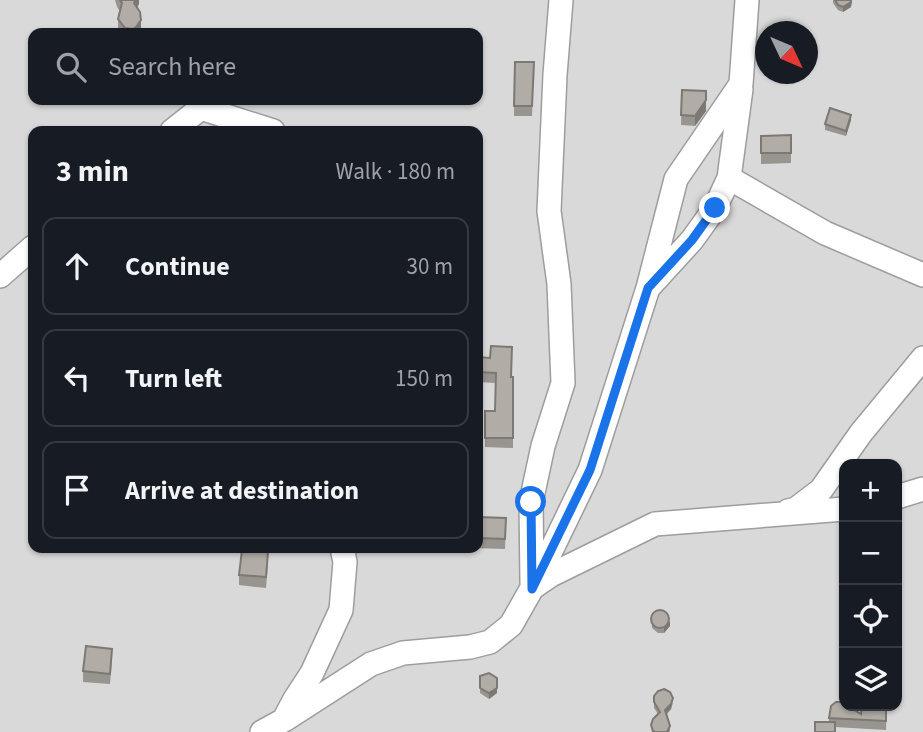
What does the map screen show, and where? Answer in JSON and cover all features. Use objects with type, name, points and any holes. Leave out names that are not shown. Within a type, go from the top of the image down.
[{"type":"street","points":[[532,589],[531,502],[543,446],[563,383],[559,284],[549,211],[561,0]]},
{"type":"street","points":[[648,288],[692,240],[715,208],[729,178],[741,84],[747,0]]},
{"type":"street","points":[[262,732],[371,664],[403,653],[470,647],[490,642],[511,625],[532,589],[590,470],[648,288],[676,179],[741,84]]},
{"type":"street","points":[[178,126],[201,108],[257,126]]},
{"type":"street","points":[[729,178],[825,233],[923,275]]},
{"type":"street","points":[[0,276],[28,251]]},
{"type":"street","points":[[755,517],[796,509],[821,490],[861,433],[923,358]]},
{"type":"street","points":[[902,495],[923,489]]},
{"type":"street","points":[[532,589],[551,575],[655,524],[839,509]]},
{"type":"street","points":[[284,720],[312,673],[341,610],[345,562],[343,553]]},
{"type":"shaded area","points":[[0,0],[923,0],[923,732],[0,732]]},
{"type":"building","points":[[120,0],[136,0],[134,3],[140,12],[141,20],[134,28],[125,28],[118,19],[122,3]]},
{"type":"building","points":[[835,0],[851,0],[851,2],[843,7]]},
{"type":"building","points":[[515,62],[534,62],[532,106],[514,106]]},
{"type":"building","points":[[682,90],[706,91],[706,100],[695,116],[681,115]]},
{"type":"building","points":[[830,108],[851,115],[846,131],[825,124]]},
{"type":"building","points":[[791,135],[791,153],[761,153],[761,136]]},
{"type":"building","points":[[491,346],[512,347],[513,438],[485,438],[485,411],[495,411],[496,373],[483,372],[483,357],[490,358]]},
{"type":"building","points":[[483,517],[506,518],[505,539],[483,538]]},
{"type":"building","points":[[242,553],[268,553],[266,577],[239,575]]},
{"type":"building","points":[[660,610],[666,613],[669,619],[666,625],[660,628],[654,625],[651,619],[654,613]]},
{"type":"building","points":[[86,646],[112,649],[110,674],[83,671]]},
{"type":"building","points":[[489,673],[497,678],[497,688],[489,693],[480,688],[480,676]]},
{"type":"building","points":[[664,689],[670,692],[673,698],[665,710],[670,726],[667,732],[655,732],[651,725],[660,712],[654,702],[654,696]]},
{"type":"building","points":[[839,702],[839,711],[856,711],[861,714],[861,711],[886,711],[886,721],[829,718],[831,706]]},
{"type":"building","points":[[815,722],[835,722],[835,732],[815,732]]},
{"type":"route","points":[[531,502],[532,589],[590,470],[648,288],[692,240],[715,208]]}]
